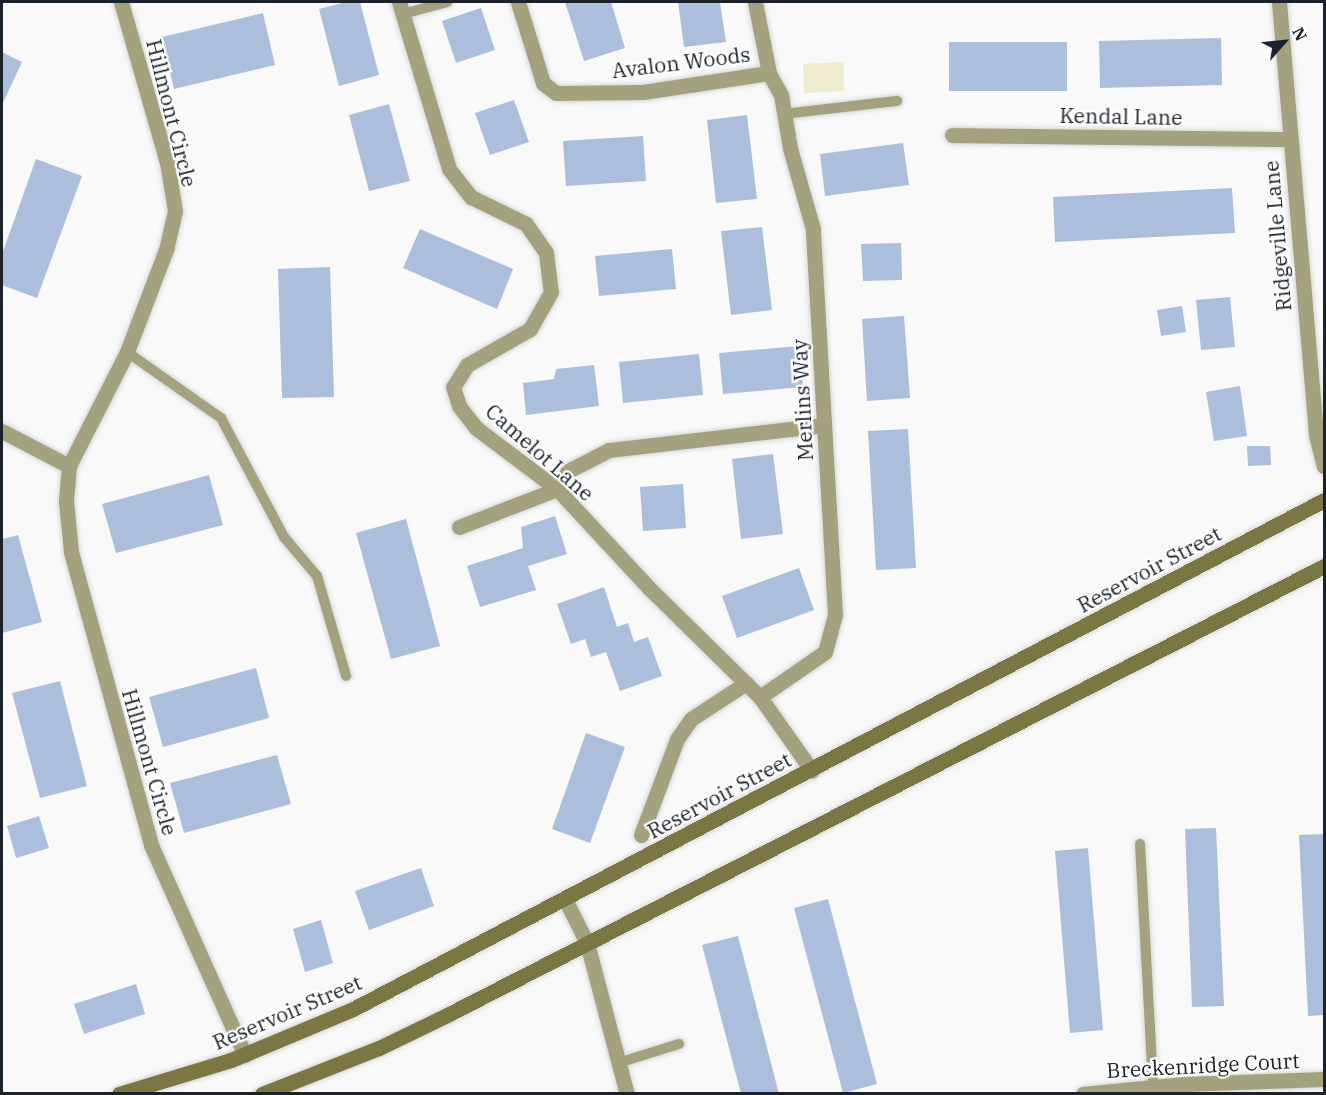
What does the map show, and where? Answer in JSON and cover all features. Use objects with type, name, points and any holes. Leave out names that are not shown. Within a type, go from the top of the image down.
[{"type":"main road","name":"Reservoir Street","points":[[119,1094],[245,1055],[353,1009],[812,771],[1324,500]]},
{"type":"main road","points":[[262,1094],[379,1048],[1324,566]]},
{"type":"street","name":"Hillmont Circle","points":[[121,2],[167,162],[175,211],[167,247],[127,352],[69,466],[66,501],[71,552],[151,845],[245,1055]]},
{"type":"street","name":"Avalon Woods","points":[[518,2],[543,83],[556,93],[643,92],[769,73],[755,2]]},
{"type":"street","name":"Ridgeville Lane","points":[[1279,2],[1316,435],[1324,466]]},
{"type":"street","name":"Camelot Lane","points":[[401,8],[449,169],[471,197],[526,224],[546,253],[551,292],[530,329],[467,365],[453,387],[459,406],[476,428],[557,489],[760,697],[812,771]]},
{"type":"street","name":"Merlins Way","points":[[760,697],[825,652],[835,614],[813,229],[781,95],[769,73]]},
{"type":"street","name":"Kendal Lane","points":[[952,135],[1290,139]]},
{"type":"street","points":[[459,527],[557,489],[568,471],[609,450],[824,425]]},
{"type":"street","points":[[2,431],[69,466]]},
{"type":"street","points":[[641,835],[677,739],[691,719],[746,684]]},
{"type":"street","points":[[566,899],[587,943],[627,1094]]},
{"type":"street","name":"Breckenridge Court","points":[[1083,1094],[1153,1086],[1324,1079]]},
{"type":"lane","points":[[401,8],[447,2]]},
{"type":"lane","points":[[784,114],[897,101]]},
{"type":"lane","points":[[127,352],[221,418],[284,537],[316,576],[346,676]]},
{"type":"lane","points":[[1140,844],[1153,1086]]},
{"type":"lane","points":[[618,1063],[679,1044]]},
{"type":"shaded area","points":[[843,62],[844,91],[804,93],[803,64]]},
{"type":"building","points":[[346,2],[360,2],[379,75],[339,86],[319,9]]},
{"type":"building","points":[[565,2],[611,2],[625,48],[584,61]]},
{"type":"building","points":[[678,2],[720,2],[726,42],[684,47]]},
{"type":"building","points":[[481,8],[495,50],[456,63],[442,21]]},
{"type":"building","points":[[263,13],[275,65],[174,89],[162,37]]},
{"type":"building","points":[[1221,38],[1222,85],[1100,88],[1099,41]]},
{"type":"building","points":[[949,42],[1067,42],[1067,91],[949,91]]},
{"type":"building","points":[[2,52],[22,62],[2,105]]},
{"type":"building","points":[[514,100],[529,142],[490,155],[475,113]]},
{"type":"building","points":[[389,104],[410,181],[369,191],[349,115]]},
{"type":"building","points":[[747,115],[757,199],[716,203],[707,120]]},
{"type":"building","points":[[643,136],[646,181],[566,186],[563,141]]},
{"type":"building","points":[[903,143],[909,185],[825,196],[820,154]]},
{"type":"building","points":[[36,159],[82,176],[37,298],[2,285],[2,254]]},
{"type":"building","points":[[1232,188],[1235,233],[1055,242],[1053,197]]},
{"type":"building","points":[[762,227],[772,310],[731,315],[721,231]]},
{"type":"building","points":[[420,229],[513,269],[497,309],[403,268]]},
{"type":"building","points":[[901,243],[902,280],[863,281],[861,244]]},
{"type":"building","points":[[672,249],[676,289],[599,296],[595,256]]},
{"type":"building","points":[[330,267],[334,397],[282,398],[278,269]]},
{"type":"building","points":[[1230,297],[1235,347],[1201,350],[1196,300]]},
{"type":"building","points":[[1182,306],[1186,332],[1161,336],[1157,310]]},
{"type":"building","points":[[904,316],[910,398],[867,401],[862,319]]},
{"type":"building","points":[[799,346],[803,387],[723,394],[719,353]]},
{"type":"building","points":[[699,354],[703,395],[623,403],[619,362]]},
{"type":"building","points":[[594,365],[599,406],[526,415],[523,383],[554,379],[556,369]]},
{"type":"building","points":[[1240,386],[1247,436],[1214,441],[1206,392]]},
{"type":"building","points":[[908,429],[916,568],[876,570],[868,431]]},
{"type":"building","points":[[1247,446],[1270,446],[1271,465],[1248,466]]},
{"type":"building","points":[[773,454],[783,534],[741,539],[732,459]]},
{"type":"building","points":[[209,475],[223,525],[116,553],[102,504]]},
{"type":"building","points":[[683,484],[686,528],[643,531],[640,487]]},
{"type":"building","points":[[555,516],[567,554],[528,566],[536,590],[480,607],[467,566],[523,548],[521,527]]},
{"type":"building","points":[[406,519],[440,646],[391,659],[356,533]]},
{"type":"building","points":[[18,535],[42,622],[2,633],[2,539]]},
{"type":"building","points":[[799,568],[814,610],[737,638],[722,596]]},
{"type":"building","points":[[604,587],[617,627],[628,623],[634,642],[648,637],[662,676],[620,691],[606,652],[591,657],[585,639],[571,644],[557,604]]},
{"type":"building","points":[[256,668],[269,718],[163,747],[149,697]]},
{"type":"building","points":[[60,681],[87,786],[40,798],[12,693]]},
{"type":"building","points":[[586,733],[625,747],[590,843],[552,829]]},
{"type":"building","points":[[277,755],[291,804],[184,833],[170,783]]},
{"type":"building","points":[[39,816],[49,848],[16,858],[7,826]]},
{"type":"building","points":[[1216,828],[1224,1006],[1192,1007],[1185,829]]},
{"type":"building","points":[[1324,834],[1324,1015],[1308,1016],[1299,835]]},
{"type":"building","points":[[1088,848],[1103,1030],[1070,1033],[1055,851]]},
{"type":"building","points":[[421,868],[434,906],[369,930],[355,891]]},
{"type":"building","points":[[828,899],[877,1084],[843,1093],[794,908]]},
{"type":"building","points":[[321,920],[333,963],[305,972],[293,929]]},
{"type":"building","points":[[738,936],[779,1094],[741,1094],[702,945]]},
{"type":"building","points":[[136,984],[145,1014],[84,1034],[74,1004]]}]
